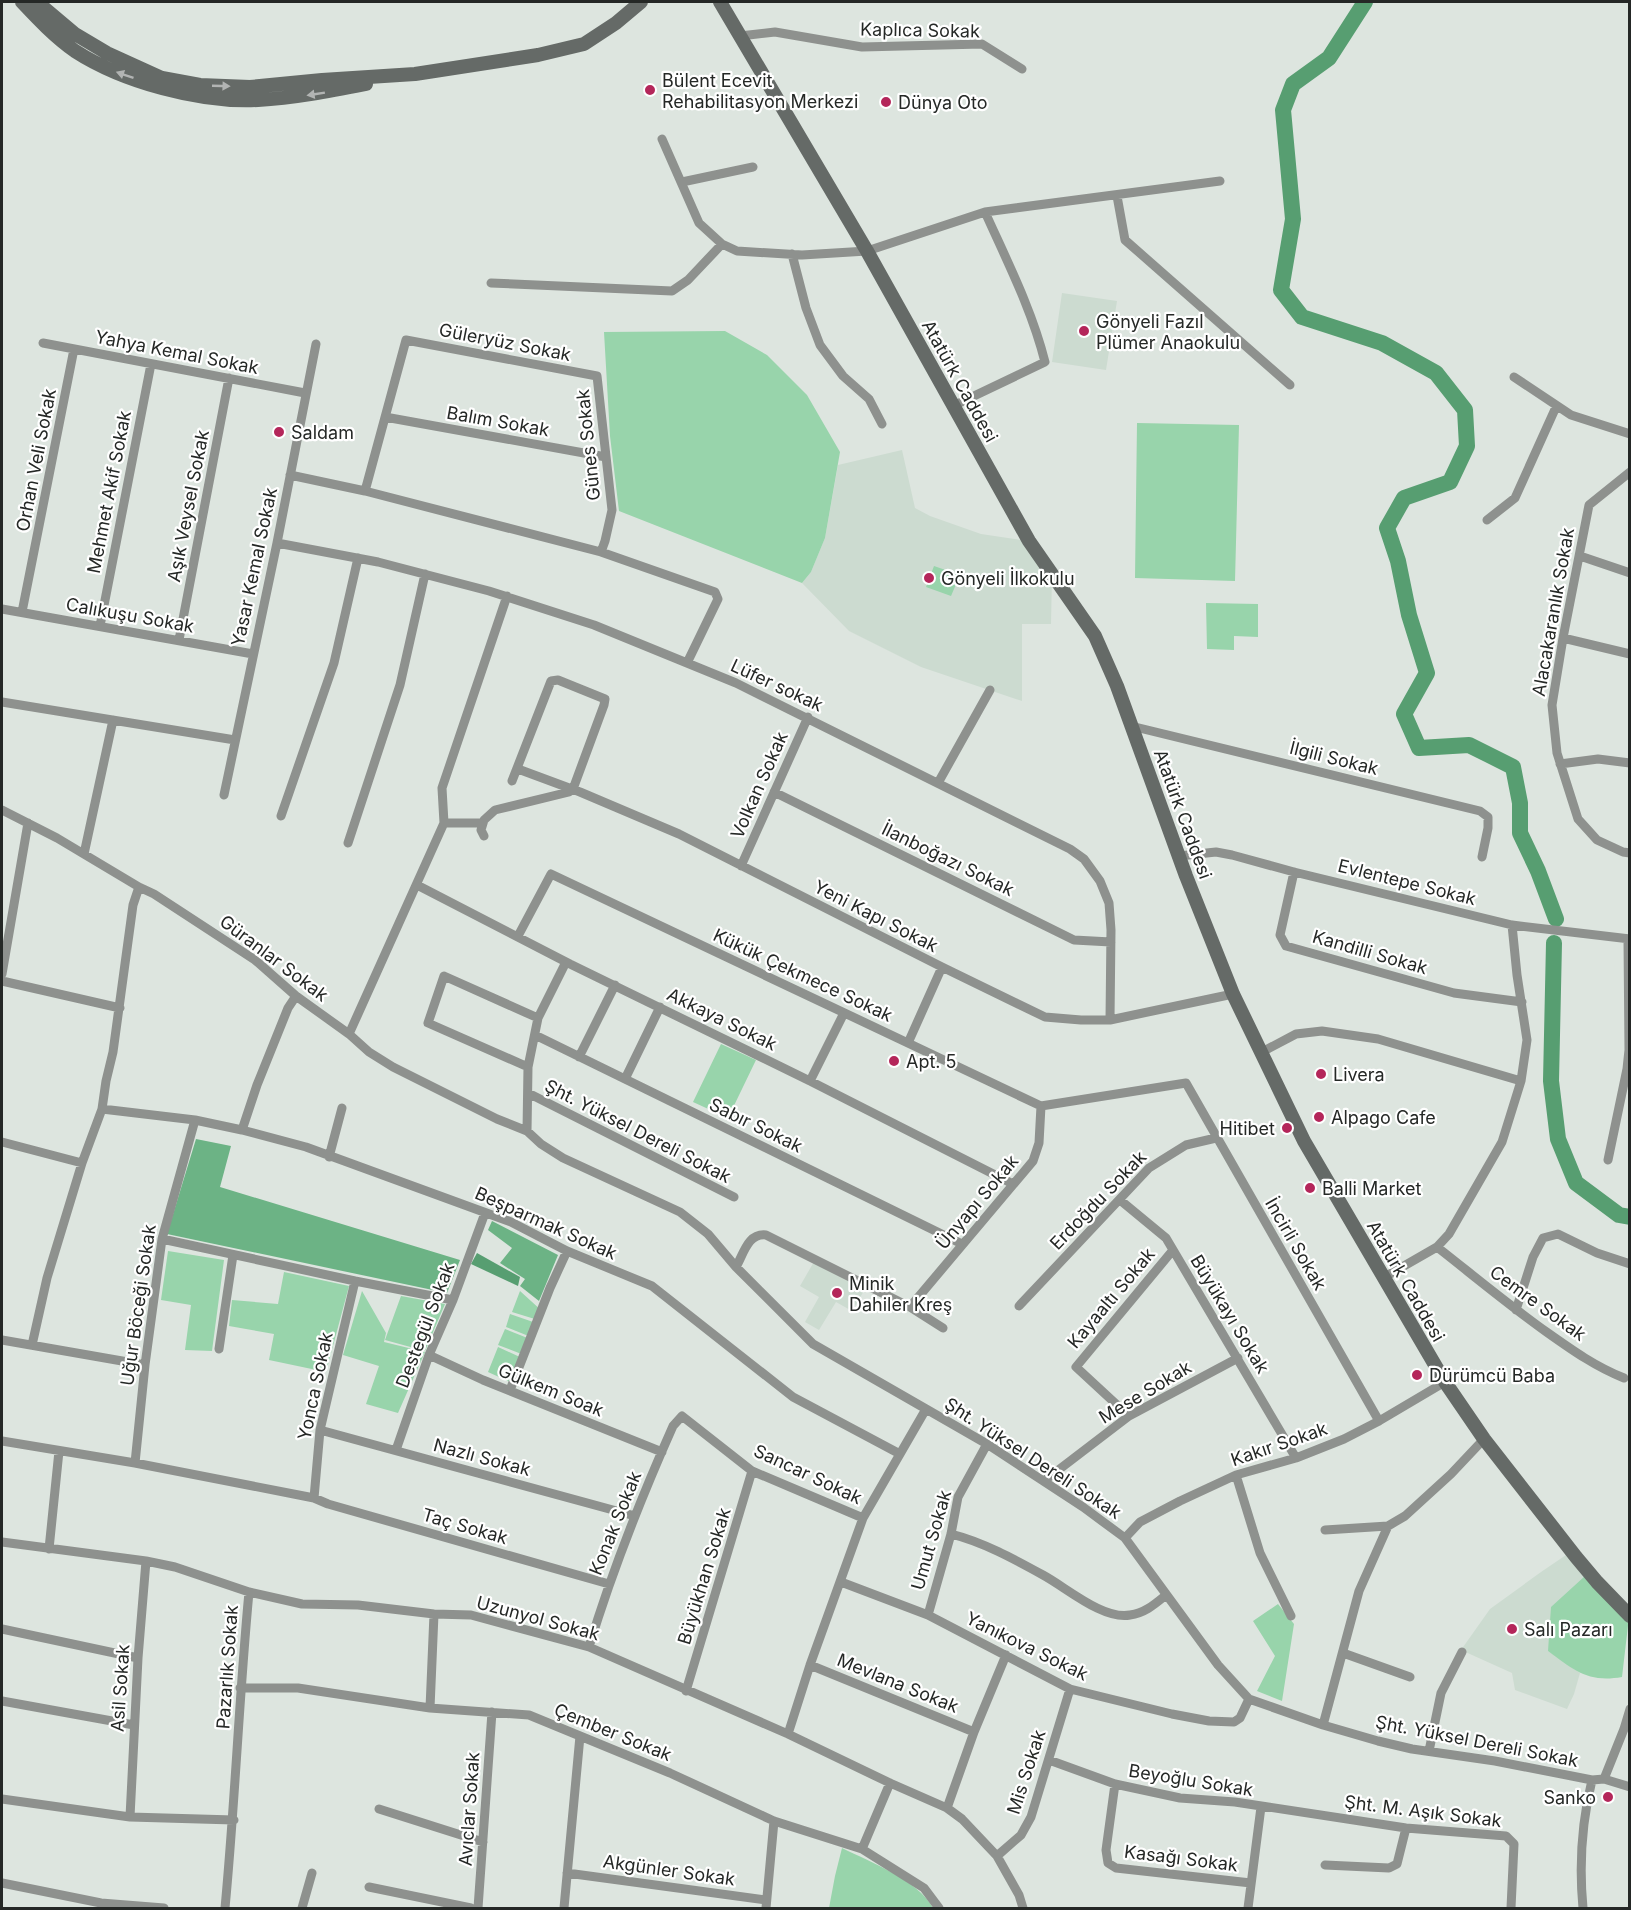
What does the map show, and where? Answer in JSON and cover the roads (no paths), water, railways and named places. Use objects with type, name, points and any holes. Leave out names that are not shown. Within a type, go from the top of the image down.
[{"type":"main road","points":[[22,2],[45,27],[68,45],[111,70],[162,88],[200,96],[256,100],[316,94],[415,74],[538,55],[584,44],[616,23],[641,2]]},
{"type":"main road","points":[[39,2],[75,34],[107,53],[162,78],[200,85],[250,87],[415,74]]},
{"type":"main road","name":"Atatürk Caddesi","points":[[719,4],[867,251],[1029,541],[1095,636],[1117,686],[1179,856],[1233,994],[1304,1141],[1444,1382],[1484,1439],[1597,1582],[1629,1616]]},
{"type":"street","name":"Kaplıca Sokak","points":[[740,36],[775,32],[862,47],[982,44],[1022,69]]},
{"type":"street","points":[[662,139],[699,223],[722,244],[736,251],[792,254],[867,251],[985,212],[1220,181]]},
{"type":"street","points":[[682,182],[753,167]]},
{"type":"street","points":[[1117,196],[1125,240],[1290,385]]},
{"type":"street","points":[[953,406],[1046,362],[1019,288],[985,212]]},
{"type":"street","points":[[491,283],[672,291],[688,280],[722,244]]},
{"type":"street","points":[[792,254],[806,308],[820,345],[843,376],[869,399],[882,424]]},
{"type":"street","name":"Güleryüz Sokak","points":[[385,417],[406,340],[597,376]]},
{"type":"street","name":"Yahya Kemal Sokak","points":[[42,343],[305,393]]},
{"type":"street","name":"Yasar Kemal Sokak","points":[[224,795],[316,344]]},
{"type":"street","name":"Orhan Veli Sokak","points":[[22,612],[75,349]]},
{"type":"street","name":"Mehmet Akif Sokak","points":[[100,626],[151,364]]},
{"type":"street","name":"Günes Sokak","points":[[597,376],[612,510],[601,552]]},
{"type":"street","points":[[1514,377],[1571,415],[1629,434]]},
{"type":"street","name":"Aşık Veysel Sokak","points":[[179,640],[229,378]]},
{"type":"street","points":[[1487,520],[1515,498],[1556,407]]},
{"type":"street","points":[[365,491],[385,417]]},
{"type":"street","name":"Balım Sokak","points":[[385,417],[606,456]]},
{"type":"street","name":"Alacakaranlık Sokak","points":[[1629,472],[1588,504],[1552,705],[1557,753],[1578,819],[1597,840],[1629,853]]},
{"type":"street","points":[[290,475],[365,491],[601,552],[715,592],[718,599],[687,663]]},
{"type":"street","name":"Lüfer sokak","points":[[277,543],[358,558],[425,574],[507,596],[594,625],[736,683],[1070,849],[1084,859],[1100,881],[1109,903],[1110,1020]]},
{"type":"street","points":[[1580,556],[1629,573]]},
{"type":"street","points":[[281,816],[334,663],[358,558]]},
{"type":"street","points":[[348,843],[400,685],[425,574]]},
{"type":"street","points":[[349,1034],[444,823],[442,788],[507,596]]},
{"type":"street","name":"Calıkuşu Sokak","points":[[2,609],[253,654]]},
{"type":"street","points":[[1563,638],[1629,654]]},
{"type":"street","points":[[484,836],[481,830],[483,823],[487,816],[495,810],[569,792],[573,789],[604,705],[604,699],[558,680],[551,681],[512,782]]},
{"type":"street","points":[[938,783],[990,690]]},
{"type":"street","points":[[2,702],[235,740]]},
{"type":"street","name":"Volkan Sokak","points":[[741,866],[808,717]]},
{"type":"street","points":[[84,854],[113,720]]},
{"type":"street","name":"İlgili Sokak","points":[[1131,726],[1480,811],[1488,817],[1482,857]]},
{"type":"street","points":[[1560,764],[1598,759],[1629,763]]},
{"type":"street","name":"Yeni Kapı Sokak","points":[[518,769],[573,789],[680,834],[1045,1017],[1110,1020],[1233,994]]},
{"type":"street","name":"İlanboğazı Sokak","points":[[774,792],[1074,940],[1111,942]]},
{"type":"street","name":"Güranlar Sokak","points":[[2,810],[154,894],[255,960],[296,996],[349,1034],[369,1052],[393,1067],[497,1119],[527,1131]]},
{"type":"street","points":[[2,974],[28,823]]},
{"type":"street","points":[[444,823],[483,823]]},
{"type":"street","name":"Evlentepe Sokak","points":[[1179,856],[1216,852],[1512,925],[1629,939]]},
{"type":"street","name":"Kandilli Sokak","points":[[1294,872],[1280,935],[1286,946],[1454,993],[1522,1002]]},
{"type":"street","name":"Kükük Çekmece Sokak","points":[[518,936],[551,874],[1041,1106]]},
{"type":"street","name":"Akkaya Sokak","points":[[417,885],[566,962],[810,1081],[1012,1184]]},
{"type":"street","points":[[32,1345],[47,1278],[82,1163],[102,1109],[120,1008],[133,905],[139,887]]},
{"type":"street","points":[[1383,1278],[1437,1247],[1449,1234],[1502,1142],[1521,1081],[1527,1040],[1512,925]]},
{"type":"street","points":[[1608,1160],[1629,1050],[1629,939]]},
{"type":"street","points":[[527,1131],[528,1067],[538,1017],[566,962]]},
{"type":"street","points":[[909,1044],[942,967]]},
{"type":"street","points":[[528,1067],[428,1023],[444,976],[538,1017]]},
{"type":"street","points":[[2,981],[120,1008]]},
{"type":"street","points":[[579,1057],[615,985]]},
{"type":"street","points":[[242,1130],[257,1085],[288,1008],[296,996]]},
{"type":"street","points":[[625,1079],[660,1007]]},
{"type":"street","points":[[810,1081],[844,1013]]},
{"type":"street","points":[[1262,1052],[1296,1034],[1322,1031],[1378,1039],[1521,1081]]},
{"type":"street","name":"Sabır Sokak","points":[[535,1035],[962,1244]]},
{"type":"street","name":"İncirli Sokak","points":[[1041,1106],[1186,1083],[1379,1421]]},
{"type":"street","name":"Şht. Yüksel Dereli Sokak","points":[[528,1093],[734,1197]]},
{"type":"street","name":"Ünyapı Sokak","points":[[910,1307],[1012,1184],[1034,1161],[1039,1143],[1041,1106]]},
{"type":"street","points":[[329,1156],[342,1108]]},
{"type":"street","name":"Beşparmak Sokak","points":[[102,1109],[195,1120],[306,1147],[511,1222],[567,1251],[652,1286],[793,1397],[900,1454]]},
{"type":"street","name":"Uğur Böceği Sokak","points":[[135,1463],[162,1239],[195,1120]]},
{"type":"street","name":"Şht. Yüksel Dereli Sokak","points":[[527,1131],[541,1144],[563,1158],[680,1212],[708,1234],[736,1267],[813,1344],[987,1444],[1083,1507],[1125,1538],[1218,1665],[1249,1699],[1323,1725],[1412,1749],[1429,1750],[1592,1780],[1604,1779],[1629,1786]]},
{"type":"street","name":"Erdoğdu Sokak","points":[[1018,1306],[1149,1168],[1186,1145],[1216,1138]]},
{"type":"street","points":[[2,1142],[82,1163]]},
{"type":"street","name":"Büyükayı Sokak","points":[[1120,1200],[1166,1238],[1296,1458]]},
{"type":"street","name":"Destegül Sokak","points":[[396,1450],[429,1355],[453,1300],[485,1213]]},
{"type":"street","points":[[736,1267],[752,1237],[758,1234],[766,1235],[910,1307],[943,1328]]},
{"type":"street","points":[[1516,1310],[1533,1257],[1543,1238],[1558,1234],[1597,1253],[1629,1264]]},
{"type":"street","points":[[162,1239],[453,1300]]},
{"type":"street","name":"Cemre Sokak","points":[[1437,1247],[1516,1310],[1601,1369],[1624,1378]]},
{"type":"street","name":"Kayaaltı Sokak","points":[[1129,1416],[1076,1367],[1173,1250]]},
{"type":"street","points":[[510,1390],[567,1251]]},
{"type":"street","points":[[219,1349],[233,1255]]},
{"type":"street","name":"Yonca Sokak","points":[[314,1498],[320,1430],[356,1281]]},
{"type":"street","points":[[2,1340],[145,1365]]},
{"type":"street","name":"Gülkem Soak","points":[[429,1355],[662,1452]]},
{"type":"street","name":"Mese Sokak","points":[[1044,1481],[1129,1416],[1238,1358]]},
{"type":"street","name":"Kakır Sokak","points":[[1125,1538],[1140,1522],[1180,1501],[1236,1475],[1296,1458],[1344,1439],[1444,1382]]},
{"type":"street","points":[[788,1734],[810,1665],[863,1518],[926,1409]]},
{"type":"street","name":"Konak Sokak","points":[[589,1647],[609,1584],[635,1516],[673,1426],[682,1416]]},
{"type":"street","name":"Sancar Sokak","points":[[682,1416],[753,1471],[863,1518]]},
{"type":"street","name":"Nazlı Sokak","points":[[320,1430],[635,1516]]},
{"type":"street","points":[[1325,1530],[1388,1526],[1405,1516],[1451,1474],[1484,1439]]},
{"type":"street","name":"Taç Sokak","points":[[2,1442],[135,1463],[314,1498],[609,1584]]},
{"type":"street","name":"Umut Sokak","points":[[928,1615],[951,1534],[958,1497],[987,1444]]},
{"type":"street","points":[[49,1550],[59,1451]]},
{"type":"street","name":"Büyükhan Sokak","points":[[686,1691],[753,1471]]},
{"type":"street","points":[[1236,1475],[1260,1553],[1291,1616]]},
{"type":"street","points":[[1323,1725],[1359,1591],[1388,1526]]},
{"type":"street","points":[[951,1534],[974,1540],[1044,1576],[1096,1607],[1115,1615],[1130,1615],[1147,1610],[1166,1595]]},
{"type":"street","name":"Uzunyol Sokak","points":[[2,1542],[146,1561],[175,1567],[249,1592],[302,1604],[358,1605],[434,1614],[471,1615],[589,1647],[788,1734],[947,1808],[962,1819],[997,1856],[1019,1895],[1023,1908]]},
{"type":"street","name":"Asil Sokak","points":[[130,1817],[138,1658],[146,1561]]},
{"type":"street","name":"Yanıkova Sokak","points":[[841,1582],[928,1615],[1070,1689],[1209,1721],[1234,1722],[1240,1718],[1249,1699]]},
{"type":"street","name":"Pazarlık Sokak","points":[[234,1820],[240,1688],[249,1592]]},
{"type":"street","points":[[430,1708],[434,1614]]},
{"type":"street","points":[[2,1629],[138,1658]]},
{"type":"street","points":[[1429,1750],[1441,1693],[1462,1652]]},
{"type":"street","points":[[1343,1653],[1410,1677]]},
{"type":"street","points":[[947,1808],[974,1732],[1006,1655]]},
{"type":"street","name":"Mevlana Sokak","points":[[810,1665],[974,1732]]},
{"type":"street","name":"Çember Sokak","points":[[240,1688],[298,1688],[430,1708],[529,1715],[670,1773],[774,1821],[862,1850],[924,1888],[939,1908]]},
{"type":"street","name":"Mis Sokak","points":[[997,1856],[1021,1835],[1031,1818],[1070,1689]]},
{"type":"street","points":[[2,1701],[134,1725]]},
{"type":"street","points":[[1604,1779],[1624,1729],[1629,1709]]},
{"type":"street","name":"Avıclar Sokak","points":[[478,1908],[492,1712]]},
{"type":"street","points":[[564,1908],[580,1736]]},
{"type":"street","name":"Beyoğlu Sokak","points":[[1049,1760],[1114,1784],[1180,1798],[1235,1802],[1261,1807]]},
{"type":"street","points":[[1583,1908],[1580,1880],[1586,1805],[1592,1780]]},
{"type":"street","points":[[862,1850],[890,1783]]},
{"type":"street","name":"Kasağı Sokak","points":[[1114,1784],[1106,1850],[1108,1863],[1116,1868],[1251,1883]]},
{"type":"street","points":[[2,1799],[130,1817],[234,1820],[225,1908]]},
{"type":"street","points":[[1248,1908],[1261,1807]]},
{"type":"street","name":"Şht. M. Aşık Sokak","points":[[1261,1807],[1406,1828],[1506,1836],[1514,1845],[1512,1908]]},
{"type":"street","points":[[379,1809],[483,1842]]},
{"type":"street","points":[[766,1904],[774,1821]]},
{"type":"street","points":[[1325,1865],[1389,1868],[1397,1864],[1406,1828]]},
{"type":"street","points":[[302,1908],[312,1873]]},
{"type":"street","name":"Akgünler Sokak","points":[[567,1873],[766,1904]]},
{"type":"street","points":[[2,1883],[101,1903],[164,1908]]},
{"type":"street","points":[[369,1887],[471,1908]]},
{"type":"waterway","points":[[1365,2],[1329,58],[1293,84],[1283,110],[1293,219],[1281,290],[1302,317],[1382,343],[1436,373],[1465,410],[1467,446],[1450,482],[1404,498],[1387,528],[1398,561],[1409,615],[1427,673],[1404,714],[1419,748],[1469,745],[1513,767],[1520,803],[1520,833],[1538,871],[1556,919]]},
{"type":"waterway","points":[[1554,943],[1551,1081],[1558,1139],[1576,1183],[1619,1215],[1630,1217]]},
{"type":"place","name":"Bülent Ecevit Rehabilitasyon Merkezi","points":[[650,90]]},
{"type":"place","name":"Dünya Oto","points":[[886,102]]},
{"type":"place","name":"Gönyeli Fazıl Plümer Anaokulu","points":[[1084,331]]},
{"type":"place","name":"Saldam","points":[[279,432]]},
{"type":"place","name":"Gönyeli İlkokulu","points":[[929,578]]},
{"type":"place","name":"Apt. 5","points":[[894,1061]]},
{"type":"place","name":"Livera","points":[[1321,1074]]},
{"type":"place","name":"Alpago Cafe","points":[[1319,1117]]},
{"type":"place","name":"Hitibet","points":[[1287,1128]]},
{"type":"place","name":"Balli Market","points":[[1310,1188]]},
{"type":"place","name":"Minik Dahiler Kreş","points":[[837,1293]]},
{"type":"place","name":"Dürümcü Baba","points":[[1417,1375]]},
{"type":"place","name":"Salı Pazarı","points":[[1512,1629]]},
{"type":"place","name":"Sanko","points":[[1608,1797]]}]
